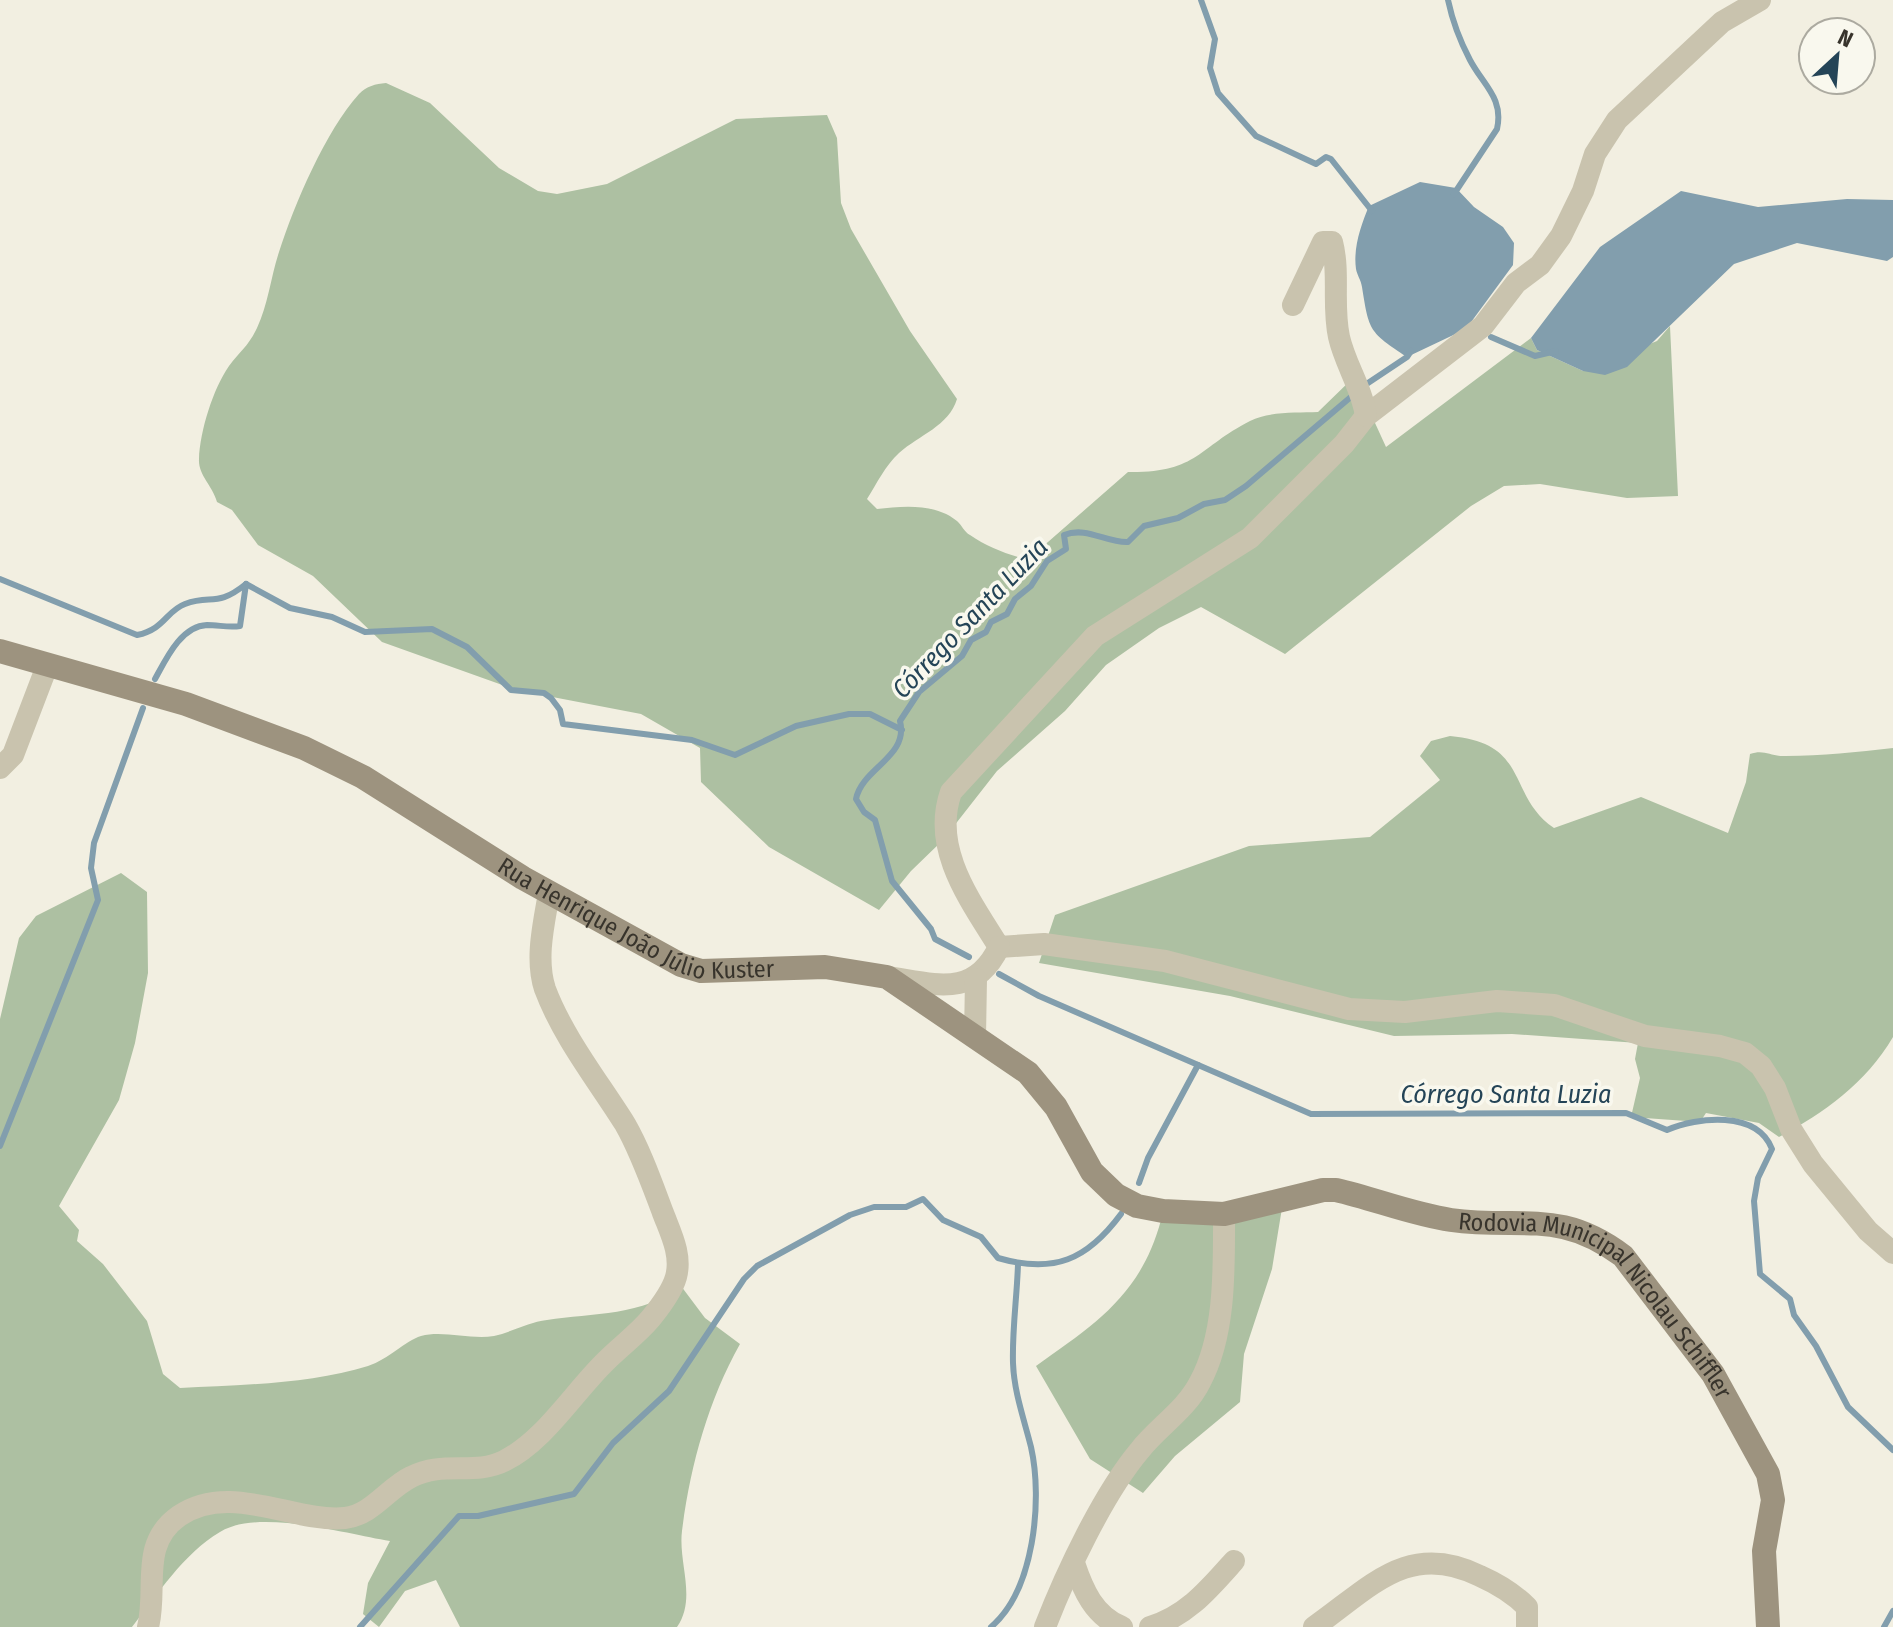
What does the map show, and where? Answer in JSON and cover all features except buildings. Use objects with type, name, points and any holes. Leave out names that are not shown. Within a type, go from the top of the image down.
[{"type":"street","points":[[999,947],[974,908],[948,850],[945,810],[951,792],[1095,636],[1250,538],[1327,463],[1366,416],[1483,326],[1516,283],[1540,265],[1557,243],[1583,191],[1595,154],[1617,120],[1658,78],[1701,44],[1722,22],[1760,0]]},
{"type":"street","points":[[1293,305],[1316,253],[1323,242],[1332,242],[1337,271],[1335,314],[1339,337],[1366,416]]},
{"type":"street","name":"Rua Henrique João Júlio Kuster","points":[[0,651],[186,704],[304,748],[363,777],[549,893],[643,946],[701,971],[825,967],[887,977],[1028,1073],[1045,1091],[1092,1172],[1116,1195],[1137,1206],[1163,1211],[1224,1214]]},
{"type":"street","points":[[0,768],[13,755],[47,666]]},
{"type":"street","points":[[148,1627],[154,1551],[163,1531],[180,1515],[202,1506],[225,1503],[282,1507],[330,1518],[355,1516],[408,1478],[431,1468],[488,1468],[507,1460],[531,1442],[576,1391],[649,1320],[676,1280],[675,1243],[645,1165],[546,990],[541,970],[549,893]]},
{"type":"street","points":[[999,947],[1044,944],[1165,961],[1349,1009],[1405,1012],[1497,1001],[1554,1005],[1645,1036],[1720,1046],[1745,1053],[1761,1066],[1775,1088],[1791,1129],[1813,1164],[1868,1231],[1893,1253]]},
{"type":"street","points":[[887,977],[941,983],[976,979],[991,965],[999,947]]},
{"type":"street","points":[[975,1036],[976,979]]},
{"type":"street","name":"Rodovia Municipal Nicolau Schiffler","points":[[1224,1214],[1309,1193],[1336,1190],[1454,1221],[1559,1223],[1605,1242],[1623,1256],[1713,1374],[1768,1474],[1773,1500],[1764,1551],[1768,1627]]},
{"type":"street","points":[[1045,1627],[1074,1563],[1116,1485],[1140,1449],[1186,1403],[1203,1376],[1217,1322],[1224,1214]]},
{"type":"street","points":[[1150,1627],[1178,1616],[1199,1600],[1234,1561]]},
{"type":"street","points":[[1314,1627],[1395,1571],[1443,1561],[1462,1566],[1513,1594],[1527,1607],[1527,1627]]},
{"type":"street","points":[[1074,1563],[1091,1602],[1106,1620],[1122,1627]]},
{"type":"green space","points":[[386,83],[430,103],[499,168],[538,191],[557,194],[607,184],[736,119],[827,115],[837,138],[841,203],[851,229],[910,331],[957,399],[940,423],[894,458],[867,499],[877,509],[908,507],[939,511],[957,521],[978,540],[1013,555],[1041,563],[1040,549],[1128,472],[1151,471],[1183,463],[1258,418],[1318,412],[1354,377],[1386,447],[1531,338],[1537,350],[1583,371],[1657,341],[1670,326],[1678,496],[1627,498],[1540,484],[1504,486],[1471,506],[1285,654],[1201,607],[1159,628],[1106,665],[1065,711],[997,771],[943,840],[911,871],[879,910],[769,847],[701,782],[700,748],[641,714],[516,690],[382,642],[313,576],[258,545],[232,510],[217,502],[201,470],[199,459],[213,398],[223,375],[257,328],[285,233],[323,147],[359,94],[371,86]]},
{"type":"green space","points":[[1450,736],[1476,741],[1494,749],[1506,759],[1529,801],[1554,828],[1641,797],[1728,833],[1746,782],[1750,754],[1813,755],[1893,748],[1893,1037],[1882,1054],[1843,1095],[1779,1137],[1759,1123],[1706,1113],[1700,1122],[1631,1117],[1640,1078],[1635,1059],[1638,1043],[1512,1034],[1394,1036],[1230,996],[1039,963],[1055,915],[1249,846],[1370,837],[1440,780],[1420,756],[1431,741]]},
{"type":"green space","points":[[121,873],[147,892],[148,973],[135,1043],[119,1100],[59,1206],[79,1230],[77,1241],[103,1264],[147,1321],[163,1374],[180,1388],[323,1377],[376,1363],[421,1336],[494,1336],[540,1321],[634,1308],[666,1296],[681,1286],[705,1318],[740,1344],[710,1411],[690,1483],[681,1543],[686,1604],[677,1627],[460,1627],[436,1580],[405,1591],[379,1627],[363,1614],[368,1583],[390,1541],[303,1525],[256,1522],[236,1525],[220,1532],[194,1551],[132,1627],[0,1627],[0,1019],[19,938],[36,916]]},
{"type":"green space","points":[[1282,1208],[1272,1269],[1244,1354],[1240,1402],[1175,1456],[1143,1493],[1090,1459],[1036,1366],[1096,1321],[1128,1288],[1141,1269],[1161,1220],[1222,1222]]},
{"type":"water","points":[[1420,182],[1456,188],[1474,207],[1503,227],[1514,243],[1513,265],[1466,329],[1407,357],[1385,342],[1369,322],[1356,269],[1356,253],[1369,206]]},
{"type":"water","points":[[1681,191],[1758,207],[1847,199],[1893,200],[1893,257],[1887,261],[1797,243],[1734,264],[1627,367],[1605,375],[1583,371],[1537,350],[1531,338],[1600,247]]},
{"type":"waterway","points":[[1201,0],[1215,39],[1210,68],[1218,93],[1256,136],[1316,164],[1326,157],[1331,159],[1372,211]]},
{"type":"waterway","points":[[1448,0],[1463,46],[1498,109],[1497,129],[1454,194]]},
{"type":"waterway","name":"Córrego Santa Luzia","points":[[1491,337],[1535,356],[1556,351]]},
{"type":"waterway","name":"Córrego Santa Luzia","points":[[1365,385],[1407,357],[1411,351]]},
{"type":"waterway","name":"Córrego Santa Luzia","points":[[969,957],[935,939],[931,929],[892,881],[875,820],[864,812],[856,799],[860,788],[898,744],[900,721],[919,692],[962,656],[971,640],[986,632],[991,622],[1007,614],[1015,599],[1031,586],[1047,561],[1066,549],[1064,535],[1081,532],[1128,542],[1144,526],[1178,518],[1204,504],[1225,500],[1246,486],[1352,396]]},
{"type":"waterway","points":[[0,579],[137,635],[154,629],[185,604],[228,596],[246,584]]},
{"type":"waterway","points":[[246,584],[290,608],[332,617],[365,632],[432,629],[467,647],[511,690],[544,693],[551,698],[560,710],[563,724],[692,740],[735,755],[796,726],[849,714],[870,714],[902,730]]},
{"type":"waterway","points":[[155,679],[175,645],[189,631],[207,625],[240,626],[246,584]]},
{"type":"waterway","points":[[0,1146],[98,900],[91,868],[94,843],[143,708]]},
{"type":"waterway","name":"Córrego Santa Luzia","points":[[999,974],[1039,996],[1311,1114],[1626,1113],[1667,1130],[1709,1120],[1740,1122],[1753,1128],[1764,1136],[1772,1149],[1758,1178],[1754,1201],[1760,1274],[1790,1299],[1794,1315],[1816,1346],[1848,1407],[1893,1450]]},
{"type":"waterway","points":[[1139,1183],[1148,1158],[1198,1065]]},
{"type":"waterway","points":[[360,1627],[459,1516],[478,1516],[574,1494],[613,1443],[669,1391],[744,1279],[757,1266],[850,1215],[874,1207],[906,1207],[923,1199],[943,1220],[981,1237],[998,1258],[1036,1264],[1053,1263],[1082,1252],[1095,1243],[1121,1214]]},
{"type":"waterway","points":[[991,1627],[1006,1611],[1017,1591],[1026,1568],[1035,1518],[1034,1468],[1013,1363],[1018,1264]]},
{"type":"waterway","name":"Córrego Santa Luzia","points":[[1884,1627],[1893,1611]]}]
